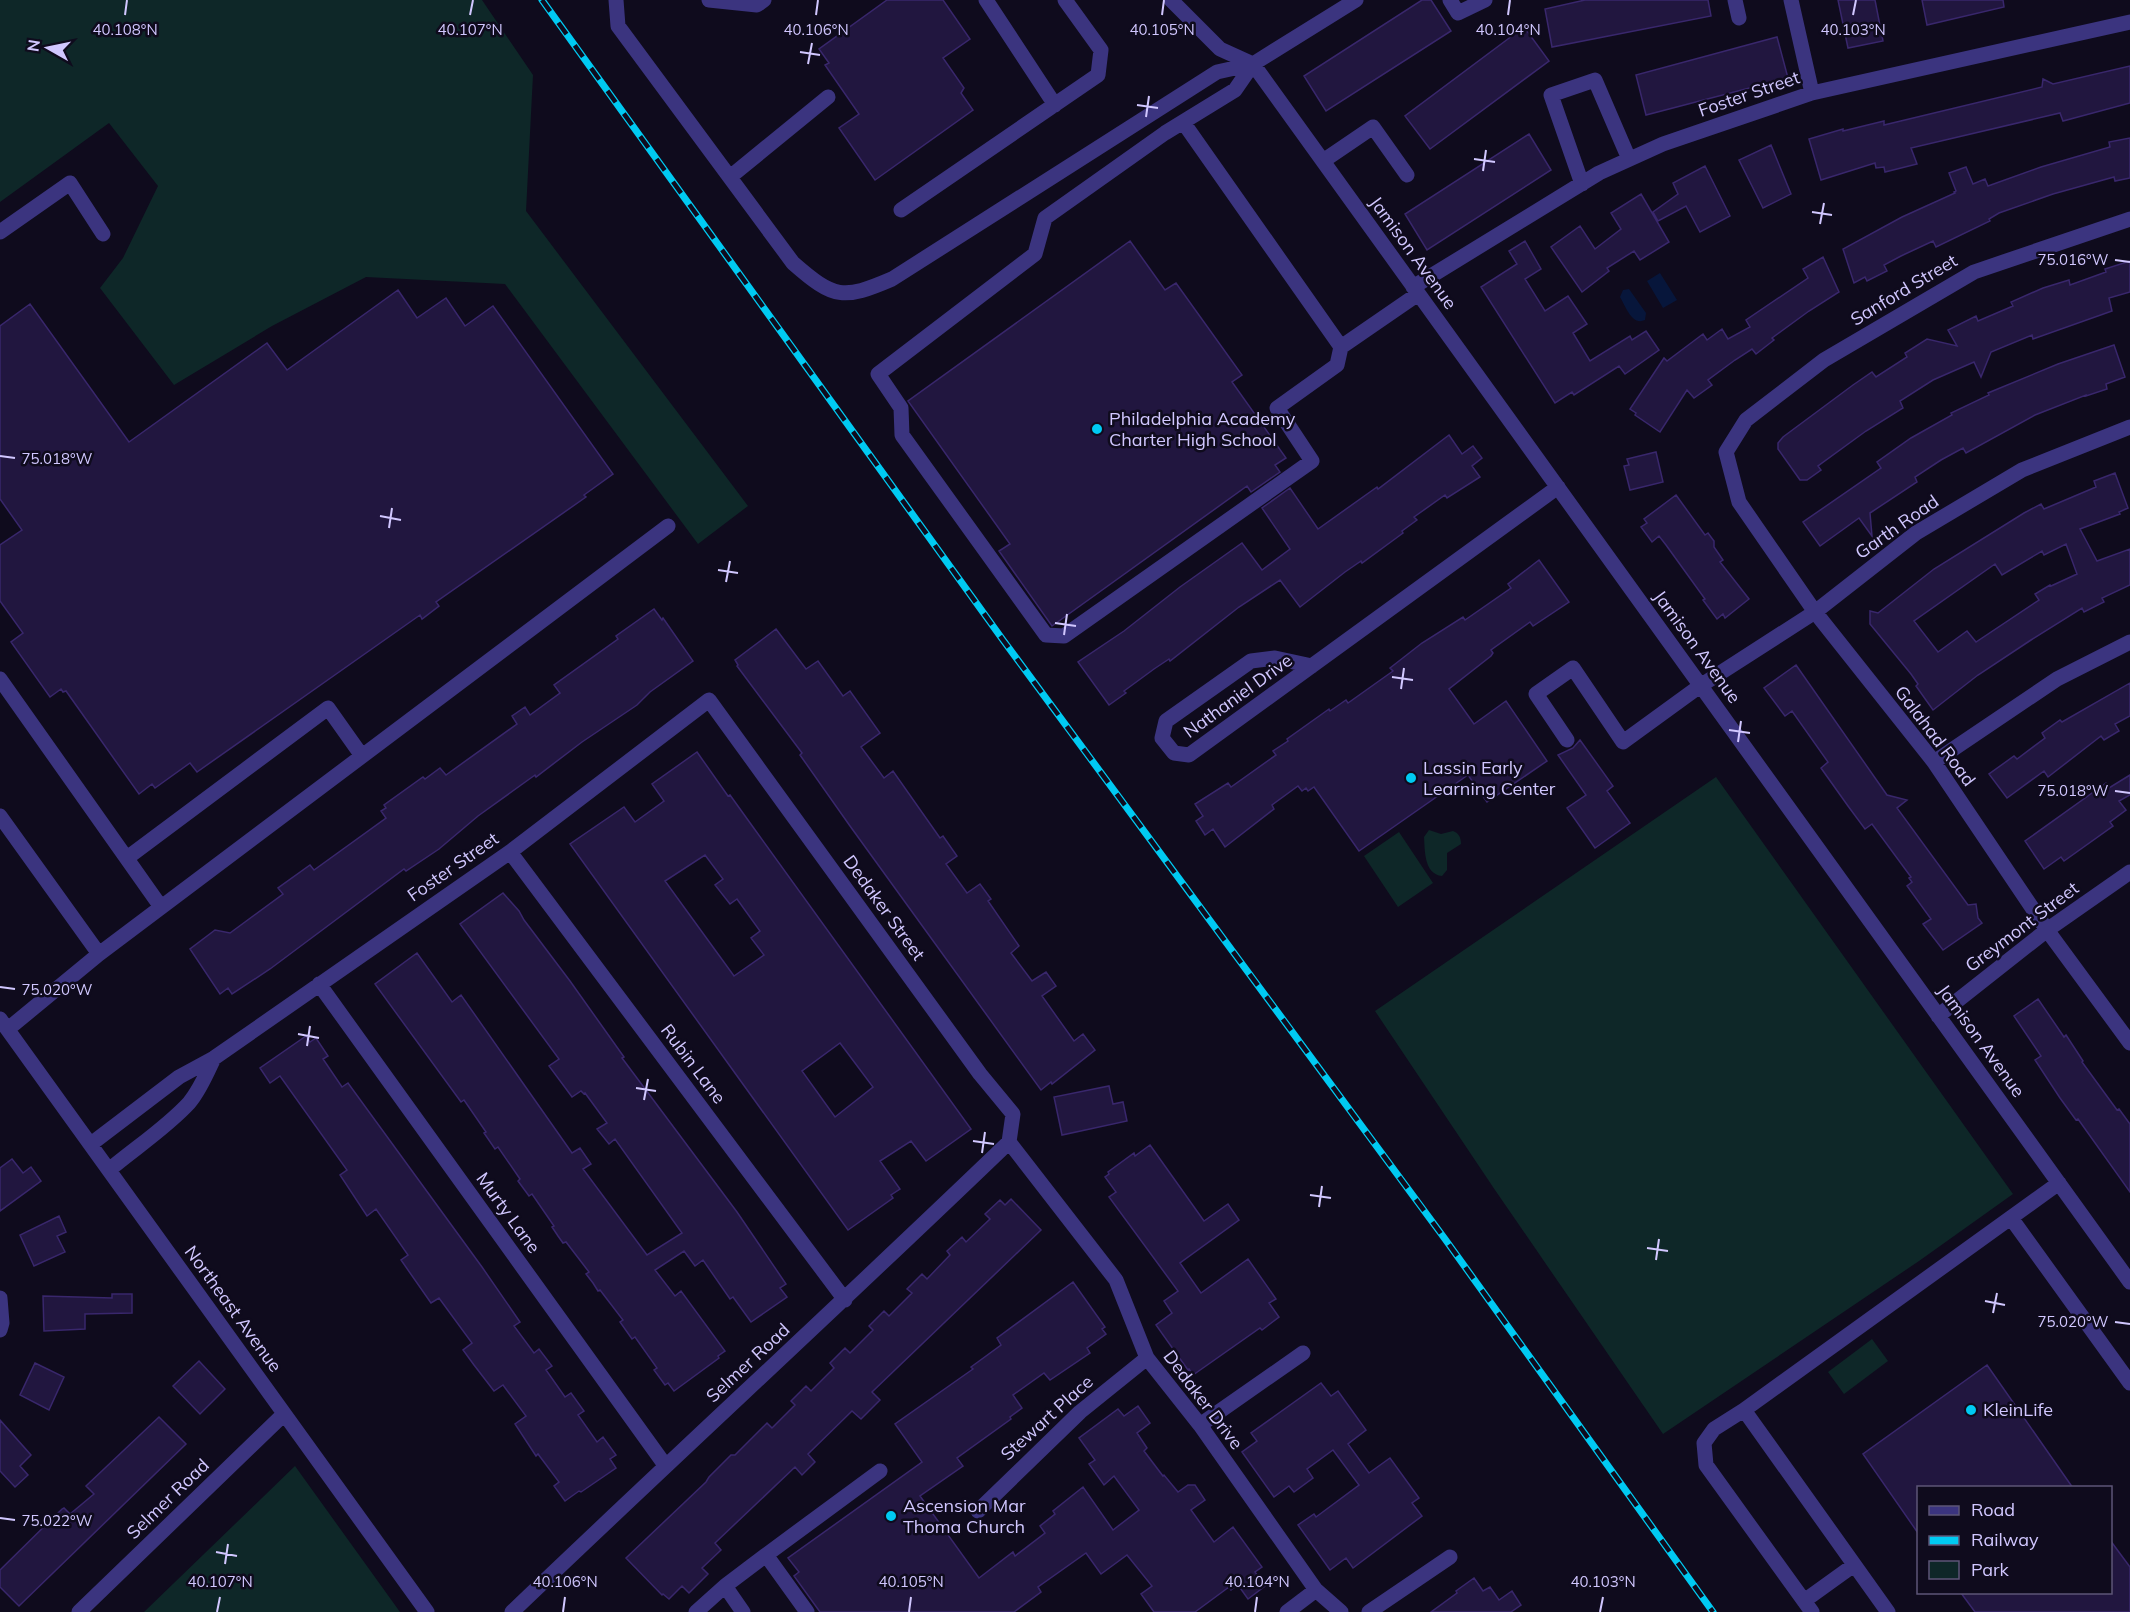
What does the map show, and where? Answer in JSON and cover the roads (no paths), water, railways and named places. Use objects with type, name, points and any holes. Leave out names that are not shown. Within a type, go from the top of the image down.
[{"type":"street","points":[[616,0],[618,26],[793,263],[814,282],[842,294],[862,292],[892,279],[1217,72],[1253,64]]},
{"type":"street","points":[[709,0],[757,5],[764,0]]},
{"type":"street","points":[[986,0],[1055,105]]},
{"type":"street","points":[[901,210],[1098,75],[1101,50],[1065,0]]},
{"type":"street","points":[[1171,0],[1220,49],[1253,64]]},
{"type":"street","points":[[1183,122],[1341,347],[1337,365],[1277,408],[1312,460],[1064,636],[1046,635],[902,435],[901,408],[878,374],[1035,254],[1045,218],[1183,122],[1235,90],[1253,64],[1334,6],[1356,0]]},
{"type":"street","points":[[1450,0],[1458,13],[1485,0]]},
{"type":"street","points":[[1735,0],[1739,18]]},
{"type":"street","points":[[1791,0],[1812,93]]},
{"type":"street","name":"Foster Street","points":[[1341,347],[1416,290],[1599,173],[1663,144],[1812,93],[2130,22]]},
{"type":"street","name":"Jamison Avenue","points":[[1253,64],[2130,1282]]},
{"type":"street","points":[[1582,184],[1551,95],[1595,80],[1629,159]]},
{"type":"street","points":[[730,177],[828,97]]},
{"type":"street","points":[[1323,161],[1373,127],[1407,175]]},
{"type":"street","points":[[0,232],[70,183],[103,234]]},
{"type":"street","name":"Sanford Street","points":[[1730,446],[1746,420],[1824,360],[1974,272],[2130,219]]},
{"type":"street","name":"Garth Road","points":[[1567,740],[1536,694],[1573,668],[1623,742],[1700,686],[1815,612],[1916,532],[2022,470],[2130,426]]},
{"type":"street","name":"Galahad Road","points":[[1730,446],[1726,452],[1739,502],[1815,612],[1934,762],[2047,930],[2130,1044]]},
{"type":"street","name":"Nathaniel Drive","points":[[1312,666],[1275,658],[1251,661],[1166,721],[1162,738],[1174,753],[1190,755],[1558,488]]},
{"type":"street","name":"Northeast Avenue","points":[[427,1612],[4,1024],[668,526]]},
{"type":"street","points":[[1934,762],[2057,679],[2130,642]]},
{"type":"street","points":[[0,679],[161,907]]},
{"type":"street","name":"Foster Street","points":[[91,1144],[179,1077],[214,1058],[510,852],[709,700]]},
{"type":"street","name":"Dedaker Street","points":[[709,700],[980,1074],[1013,1114],[1009,1142]]},
{"type":"street","points":[[127,858],[328,708],[362,756]]},
{"type":"street","points":[[0,816],[99,954]]},
{"type":"street","name":"Rubin Lane","points":[[510,852],[845,1300]]},
{"type":"street","name":"Greymont Street","points":[[1938,1016],[2047,930],[2130,872]]},
{"type":"street","name":"Murty Lane","points":[[319,984],[665,1465]]},
{"type":"street","name":"Foster Street","points":[[109,1170],[174,1118],[190,1102],[214,1058]]},
{"type":"street","name":"Selmer Road","points":[[512,1612],[665,1465],[845,1300],[1009,1142]]},
{"type":"street","name":"Dedaker Drive","points":[[1009,1142],[1116,1280],[1147,1358],[1200,1425],[1316,1590],[1341,1612]]},
{"type":"street","points":[[1854,1565],[1808,1607],[1706,1465],[1704,1443],[1714,1429],[1744,1410],[2059,1183]]},
{"type":"street","points":[[2011,1218],[2130,1383]]},
{"type":"street","points":[[0,1298],[2,1323],[0,1330]]},
{"type":"street","points":[[1200,1425],[1303,1353]]},
{"type":"street","name":"Stewart Place","points":[[978,1510],[1080,1412],[1147,1358]]},
{"type":"street","points":[[1744,1410],[1888,1612]]},
{"type":"street","name":"Selmer Road","points":[[79,1612],[284,1414]]},
{"type":"street","points":[[696,1612],[766,1555],[880,1472]]},
{"type":"street","points":[[766,1555],[807,1612]]},
{"type":"street","points":[[1369,1612],[1450,1557]]},
{"type":"street","points":[[725,1587],[743,1612]]},
{"type":"street","points":[[1287,1612],[1316,1590]]},
{"type":"water","points":[[1660,273],[1677,300],[1663,308],[1647,281]]},
{"type":"water","points":[[1629,289],[1646,313],[1645,320],[1640,321],[1633,318],[1620,297],[1623,290]]},
{"type":"railway","points":[[542,0],[1003,640],[1445,1239],[1713,1612]]},
{"type":"place","name":"Philadelphia Academy Charter High School","points":[[1097,429]]},
{"type":"place","name":"Lassin Early Learning Center","points":[[1411,778]]},
{"type":"place","name":"KleinLife","points":[[1971,1410]]},
{"type":"place","name":"Ascension Mar Thoma Church","points":[[891,1516]]}]
